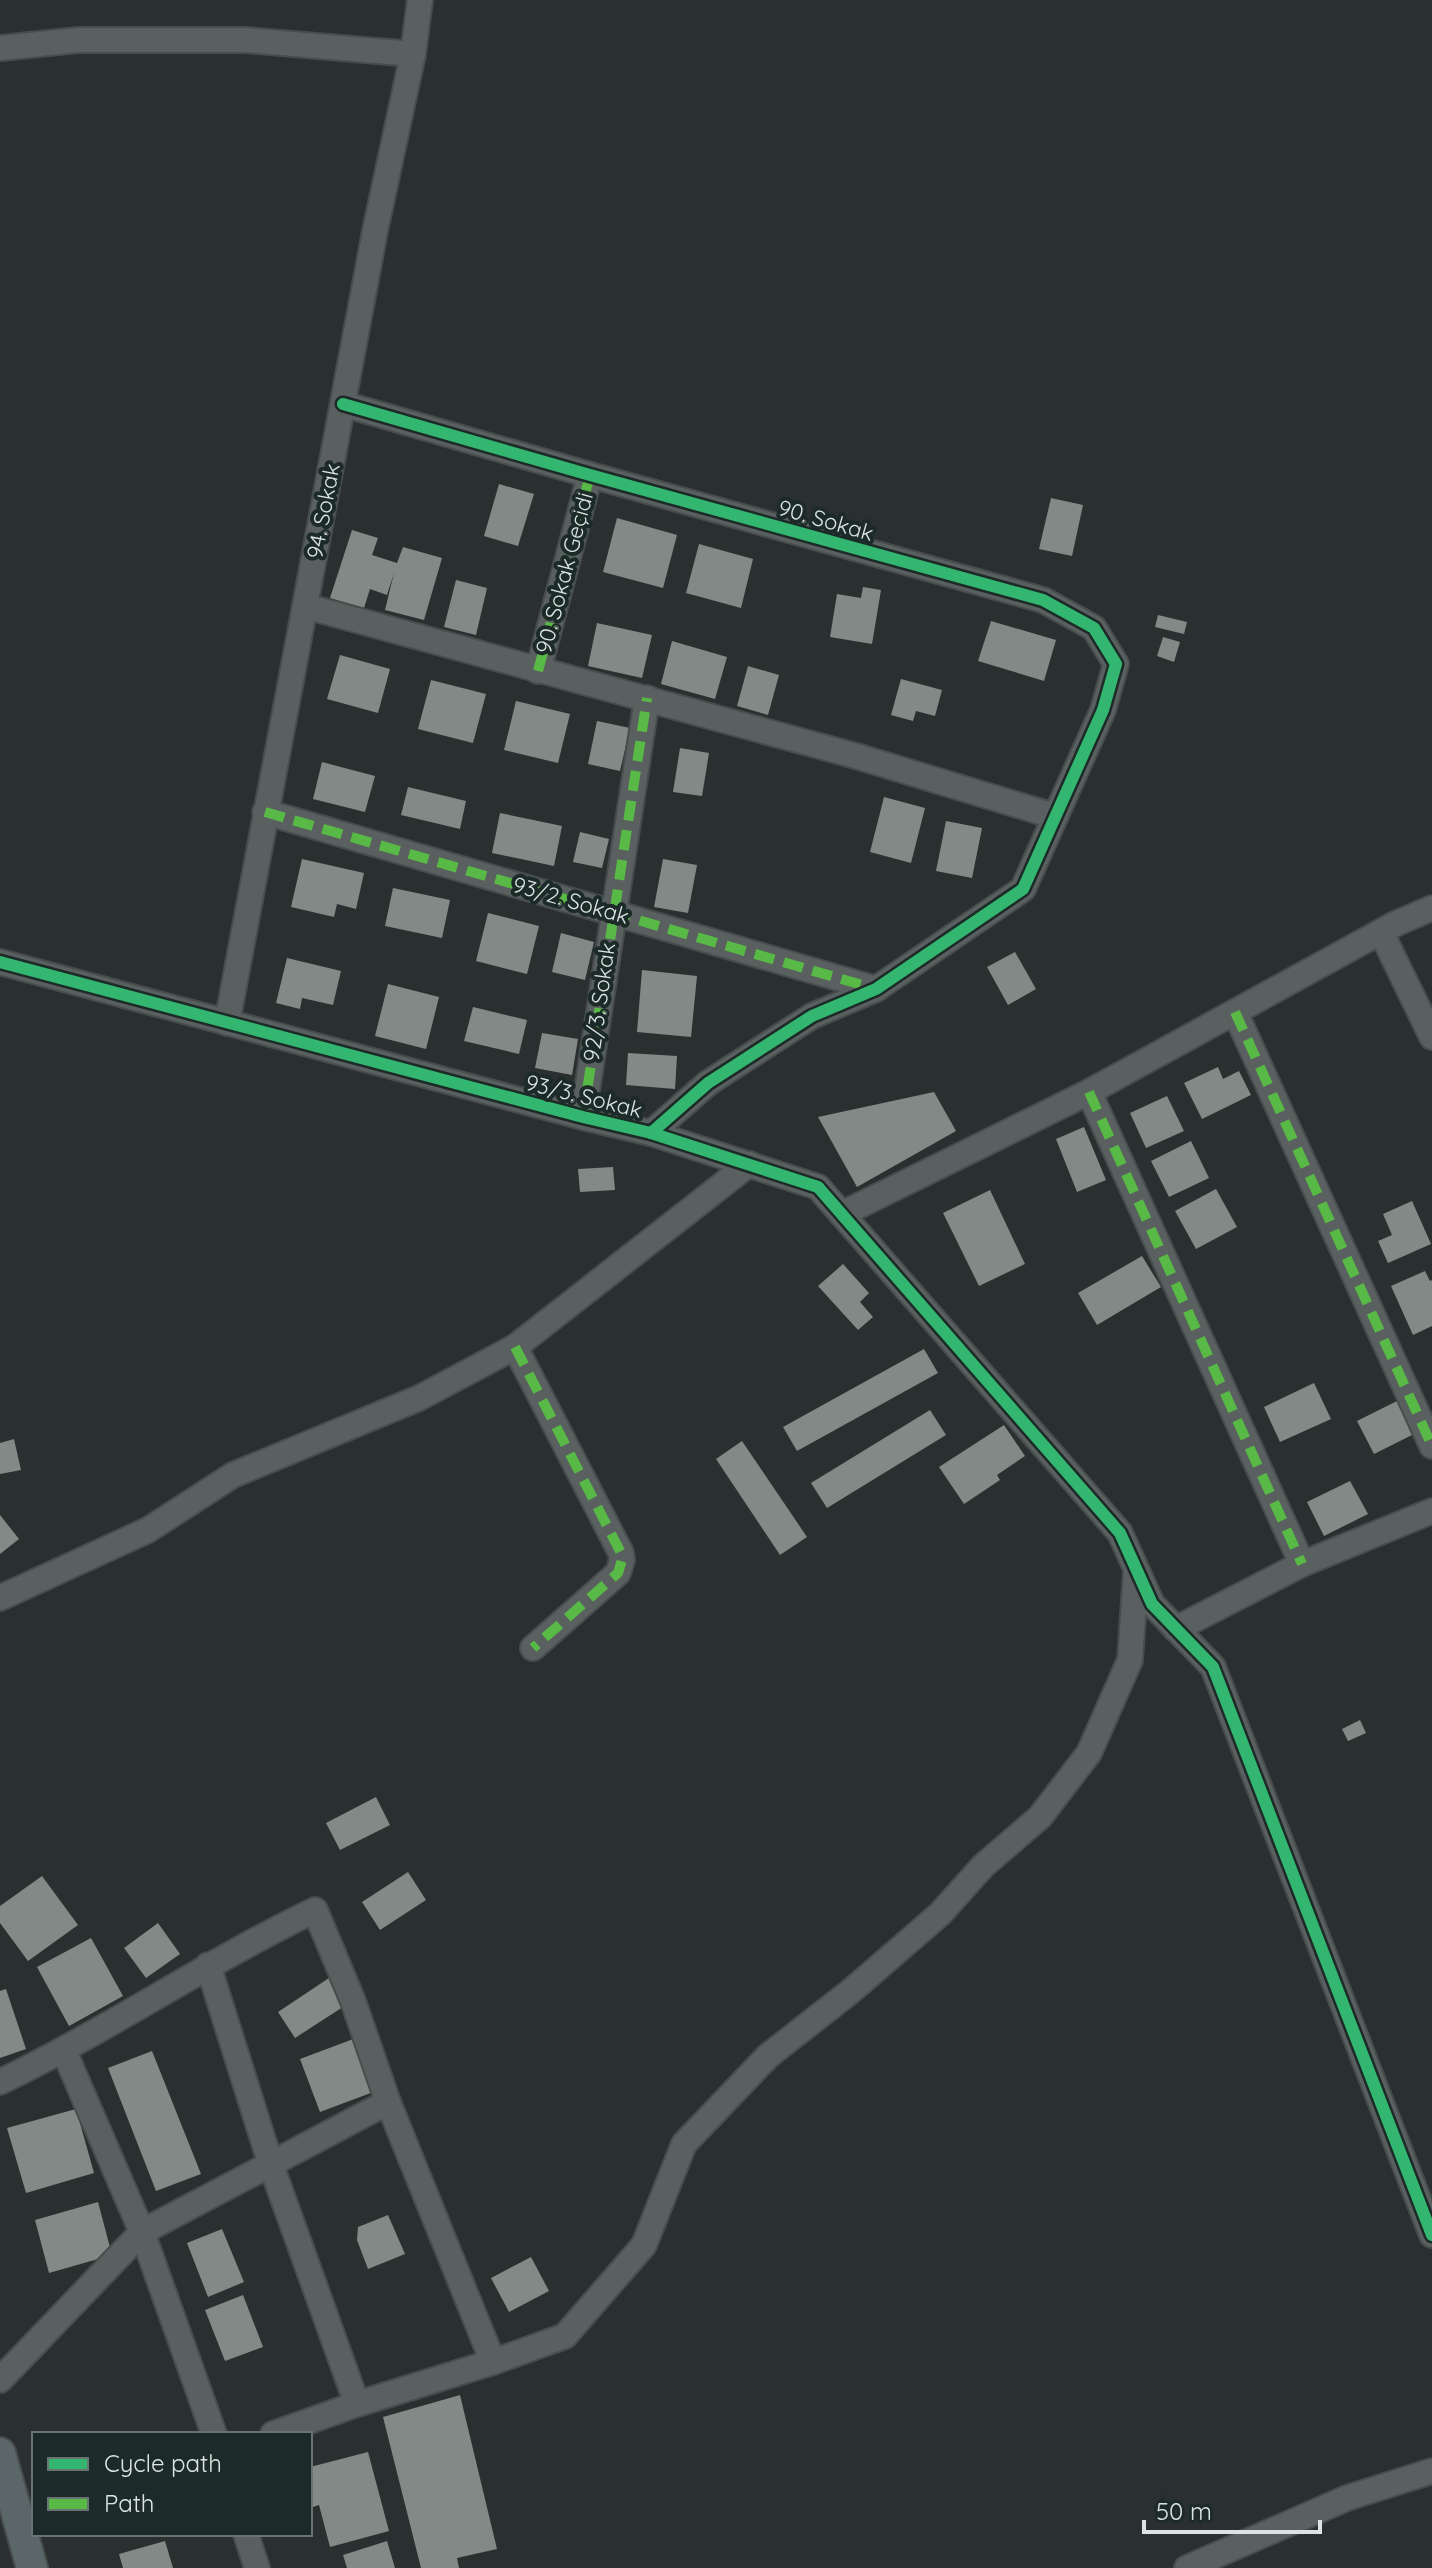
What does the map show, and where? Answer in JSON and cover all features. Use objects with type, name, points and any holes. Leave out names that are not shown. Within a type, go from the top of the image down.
[{"type":"main road","points":[[0,2453],[28,2533],[32,2568]]},
{"type":"street","name":"94. Sokak","points":[[227,1023],[375,231],[413,54],[420,0]]},
{"type":"street","points":[[0,48],[78,40],[245,40],[413,54]]},
{"type":"street","name":"90. Sokak","points":[[343,404],[1043,600],[1094,628],[1116,664],[1103,710],[1054,816]]},
{"type":"street","name":"90. Sokak Geçidi","points":[[538,671],[590,475]]},
{"type":"street","points":[[305,606],[856,756],[1054,816]]},
{"type":"street","name":"92/3. Sokak","points":[[583,1117],[647,698]]},
{"type":"street","name":"93/2. Sokak","points":[[265,812],[876,989]]},
{"type":"street","name":"93/3. Sokak","points":[[0,962],[651,1133],[708,1083],[812,1016],[876,989],[1023,889],[1054,816]]},
{"type":"street","points":[[842,1214],[1089,1092],[1381,932],[1432,908]]},
{"type":"street","points":[[1381,932],[1432,1037]]},
{"type":"street","points":[[1235,1012],[1432,1446]]},
{"type":"street","points":[[1089,1092],[1302,1564]]},
{"type":"street","points":[[651,1133],[818,1187],[1120,1533],[1152,1604],[1213,1667],[1421,2173],[1432,2235]]},
{"type":"street","points":[[0,1598],[148,1530],[233,1475],[419,1398],[515,1347],[749,1164]]},
{"type":"street","points":[[515,1347],[622,1560],[618,1573],[533,1648]]},
{"type":"street","points":[[1176,1629],[1302,1564],[1432,1511]]},
{"type":"street","points":[[279,2432],[565,2336],[644,2245],[684,2144],[768,2056],[851,1991],[940,1914],[983,1866],[1040,1817],[1089,1753],[1130,1660],[1136,1568]]},
{"type":"street","points":[[0,2082],[64,2051],[208,1965],[315,1910],[353,2001],[388,2102],[493,2362]]},
{"type":"street","points":[[208,1965],[271,2165],[357,2404]]},
{"type":"street","points":[[64,2051],[142,2232],[213,2432]]},
{"type":"street","points":[[0,2380],[142,2232],[388,2102]]},
{"type":"street","points":[[1187,2568],[1347,2498],[1432,2471]]},
{"type":"street","points":[[247,2536],[257,2568]]},
{"type":"building","points":[[499,484],[534,494],[518,546],[484,536]]},
{"type":"building","points":[[1051,498],[1083,505],[1072,556],[1039,549]]},
{"type":"building","points":[[617,518],[677,535],[663,588],[603,572]]},
{"type":"building","points":[[352,530],[378,538],[372,555],[397,563],[403,547],[442,558],[424,620],[385,610],[394,573],[387,595],[370,589],[364,608],[330,598]]},
{"type":"building","points":[[699,544],[753,559],[741,608],[686,593]]},
{"type":"building","points":[[456,580],[487,588],[476,635],[444,627]]},
{"type":"building","points":[[863,587],[881,590],[872,644],[830,637],[837,594],[861,598]]},
{"type":"building","points":[[1158,615],[1187,622],[1184,634],[1155,627]]},
{"type":"building","points":[[991,621],[1056,640],[1044,681],[978,661]]},
{"type":"building","points":[[597,623],[652,635],[642,678],[588,666]]},
{"type":"building","points":[[1163,637],[1180,642],[1174,662],[1157,656]]},
{"type":"building","points":[[672,641],[727,657],[715,699],[661,684]]},
{"type":"building","points":[[340,655],[390,669],[378,713],[327,699]]},
{"type":"building","points":[[748,666],[779,675],[768,715],[737,706]]},
{"type":"building","points":[[901,679],[942,690],[935,716],[916,711],[913,721],[891,715]]},
{"type":"building","points":[[431,680],[486,694],[473,743],[418,729]]},
{"type":"building","points":[[516,701],[570,714],[558,763],[504,750]]},
{"type":"building","points":[[597,721],[630,728],[620,771],[588,764]]},
{"type":"building","points":[[680,748],[709,753],[702,796],[673,792]]},
{"type":"building","points":[[322,762],[375,776],[365,812],[313,799]]},
{"type":"building","points":[[408,787],[466,801],[460,829],[401,815]]},
{"type":"building","points":[[884,797],[925,808],[911,863],[870,852]]},
{"type":"building","points":[[500,813],[562,826],[554,866],[492,853]]},
{"type":"building","points":[[946,821],[982,828],[972,878],[936,871]]},
{"type":"building","points":[[580,832],[609,839],[602,868],[573,862]]},
{"type":"building","points":[[302,859],[364,873],[356,909],[337,904],[334,917],[291,907]]},
{"type":"building","points":[[663,859],[697,865],[688,913],[654,907]]},
{"type":"building","points":[[393,888],[450,900],[442,938],[385,926]]},
{"type":"building","points":[[488,913],[539,926],[527,974],[476,961]]},
{"type":"building","points":[[561,933],[594,942],[585,980],[552,972]]},
{"type":"building","points":[[1015,952],[1036,989],[1008,1005],[987,967]]},
{"type":"building","points":[[287,958],[341,971],[333,1005],[302,998],[300,1009],[276,1003]]},
{"type":"building","points":[[642,970],[697,976],[691,1037],[637,1032]]},
{"type":"building","points":[[388,984],[439,997],[426,1049],[375,1036]]},
{"type":"building","points":[[473,1007],[527,1020],[519,1054],[464,1041]]},
{"type":"building","points":[[542,1033],[578,1039],[572,1075],[535,1068]]},
{"type":"building","points":[[628,1053],[677,1056],[675,1089],[626,1085]]},
{"type":"building","points":[[1218,1067],[1223,1079],[1239,1071],[1251,1095],[1202,1119],[1184,1083]]},
{"type":"building","points":[[934,1092],[956,1131],[857,1187],[818,1117]]},
{"type":"building","points":[[1167,1096],[1184,1131],[1146,1148],[1130,1113]]},
{"type":"building","points":[[1084,1127],[1106,1180],[1077,1192],[1056,1139]]},
{"type":"building","points":[[1191,1141],[1209,1178],[1169,1197],[1151,1161]]},
{"type":"building","points":[[613,1167],[615,1190],[580,1192],[578,1169]]},
{"type":"building","points":[[1216,1189],[1237,1227],[1196,1249],[1175,1211]]},
{"type":"building","points":[[990,1190],[1025,1264],[979,1286],[943,1213]]},
{"type":"building","points":[[1412,1201],[1431,1244],[1388,1263],[1378,1241],[1392,1235],[1383,1214]]},
{"type":"building","points":[[1142,1256],[1161,1287],[1097,1325],[1078,1293]]},
{"type":"building","points":[[843,1264],[869,1293],[860,1302],[873,1317],[858,1330],[818,1286]]},
{"type":"building","points":[[1425,1271],[1432,1280],[1432,1326],[1413,1335],[1391,1286]]},
{"type":"building","points":[[924,1349],[938,1373],[797,1451],[783,1427]]},
{"type":"building","points":[[1314,1383],[1331,1419],[1280,1442],[1264,1407]]},
{"type":"building","points":[[1401,1399],[1418,1432],[1374,1454],[1357,1421]]},
{"type":"building","points":[[930,1410],[946,1435],[827,1508],[811,1483]]},
{"type":"building","points":[[1004,1425],[1025,1456],[997,1475],[1000,1480],[964,1504],[939,1467]]},
{"type":"building","points":[[14,1439],[21,1470],[0,1474],[0,1443]]},
{"type":"building","points":[[742,1441],[807,1537],[780,1555],[716,1459]]},
{"type":"building","points":[[1350,1481],[1368,1514],[1324,1536],[1307,1502]]},
{"type":"building","points":[[0,1515],[19,1539],[0,1554]]},
{"type":"building","points":[[1360,1720],[1366,1733],[1348,1741],[1342,1729]]},
{"type":"building","points":[[376,1797],[390,1825],[340,1850],[326,1823]]},
{"type":"building","points":[[408,1872],[426,1900],[380,1930],[362,1902]]},
{"type":"building","points":[[42,1876],[78,1925],[28,1961],[0,1923],[0,1906]]},
{"type":"building","points":[[158,1923],[180,1954],[146,1978],[124,1948]]},
{"type":"building","points":[[91,1938],[123,1996],[69,2026],[37,1967]]},
{"type":"building","points":[[329,1978],[346,2005],[295,2038],[278,2012]]},
{"type":"building","points":[[6,1989],[26,2049],[0,2058],[0,1991]]},
{"type":"building","points":[[356,2038],[376,2091],[320,2112],[300,2059]]},
{"type":"building","points":[[152,2051],[201,2174],[156,2191],[108,2068]]},
{"type":"building","points":[[76,2109],[94,2173],[26,2193],[7,2128]]},
{"type":"building","points":[[98,2202],[112,2255],[49,2273],[35,2220]]},
{"type":"building","points":[[388,2215],[405,2254],[368,2269],[357,2240],[358,2227]]},
{"type":"building","points":[[222,2229],[244,2282],[208,2297],[187,2243]]},
{"type":"building","points":[[531,2257],[549,2291],[509,2312],[491,2278]]},
{"type":"building","points":[[243,2295],[263,2347],[225,2361],[205,2310]]},
{"type":"building","points":[[460,2395],[497,2549],[457,2558],[459,2568],[421,2568],[383,2417]]},
{"type":"building","points":[[368,2452],[389,2531],[330,2547],[319,2505],[312,2507],[312,2466]]},
{"type":"building","points":[[165,2541],[173,2568],[123,2568],[119,2554]]},
{"type":"building","points":[[387,2541],[395,2568],[347,2568],[343,2555]]},
{"type":"marked path","points":[[538,671],[590,475]]},
{"type":"marked path","points":[[583,1117],[647,698]]},
{"type":"marked path","points":[[265,812],[876,989]]},
{"type":"marked path","points":[[1235,1012],[1432,1446]]},
{"type":"marked path","points":[[1089,1092],[1302,1564]]},
{"type":"marked path","points":[[515,1347],[622,1560],[618,1573],[533,1648]]},
{"type":"cycle path","points":[[343,404],[1043,600],[1094,628],[1116,664],[1103,710],[1023,889],[876,989],[812,1016],[708,1083],[651,1133]]},
{"type":"cycle path","points":[[0,962],[651,1133],[818,1187],[1120,1533],[1152,1604],[1213,1667],[1432,2235]]}]
